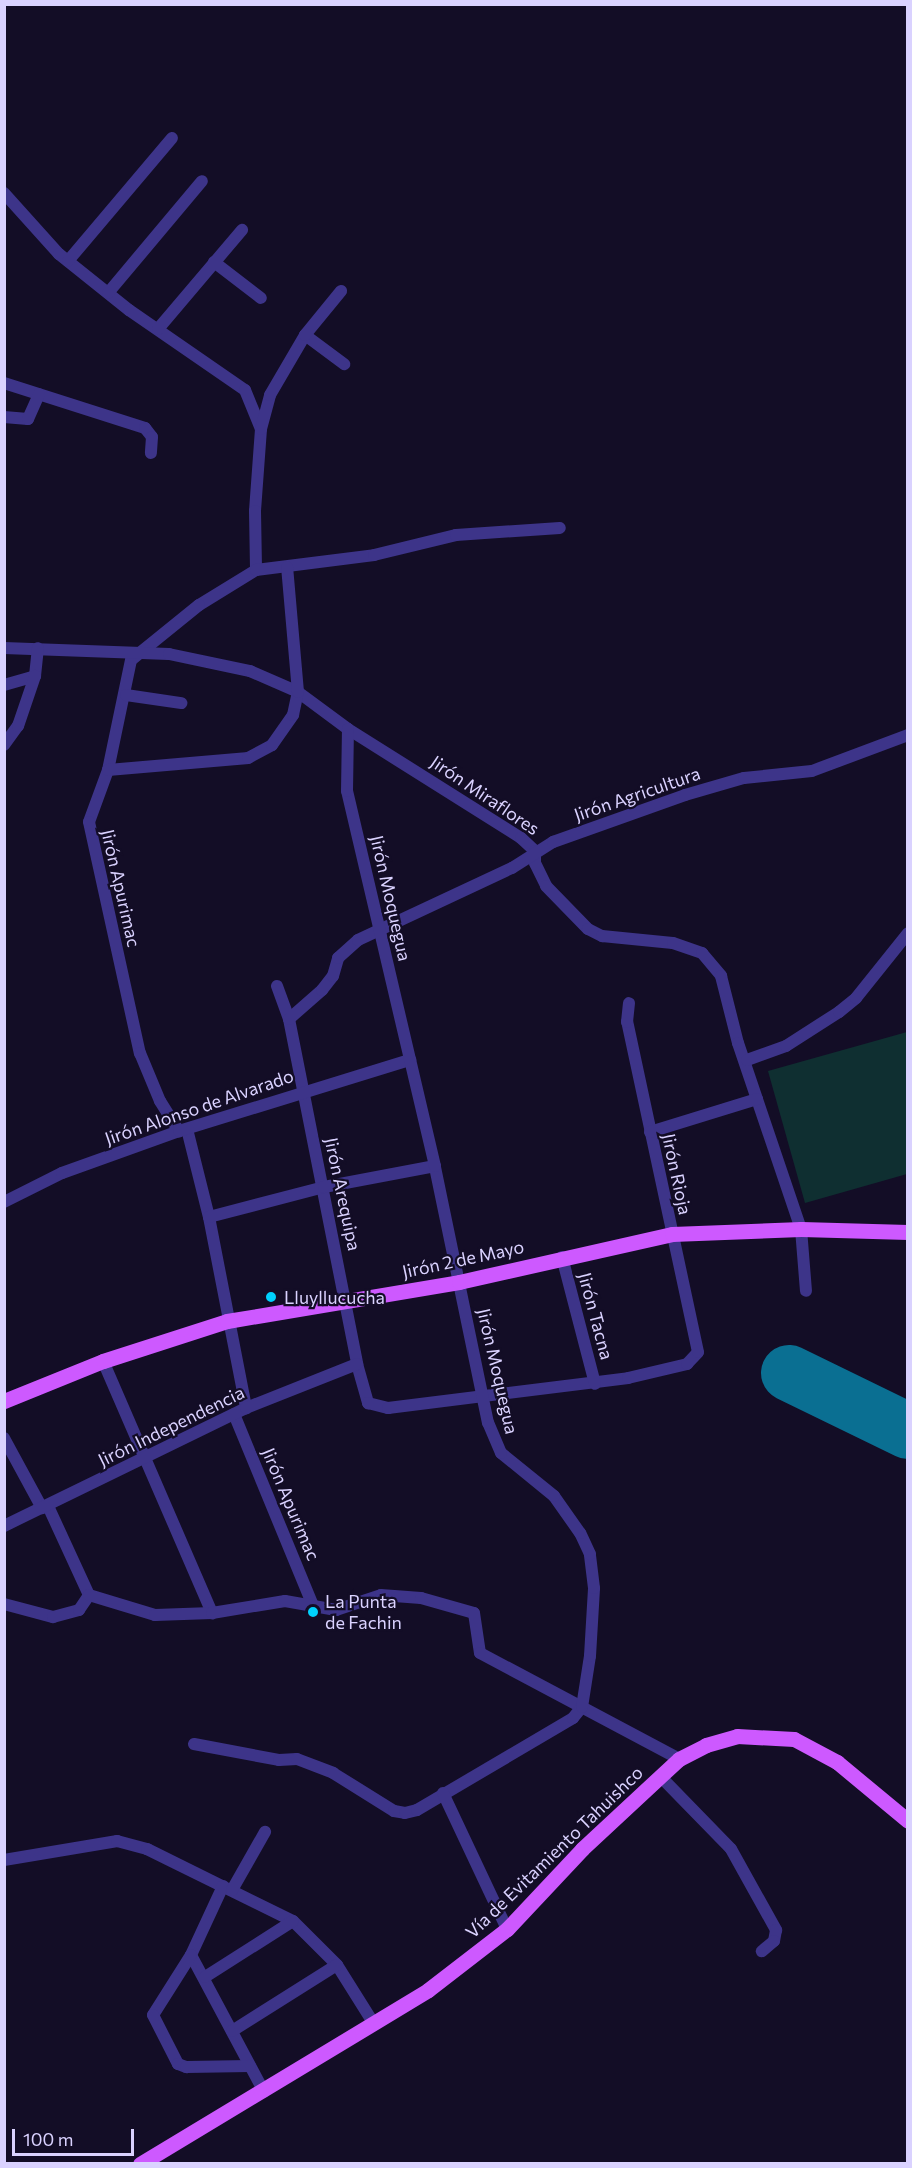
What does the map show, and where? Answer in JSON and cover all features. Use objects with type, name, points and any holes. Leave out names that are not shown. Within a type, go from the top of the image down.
[{"type":"main road","name":"Jirón 2 de Mayo","points":[[4,1401],[103,1361],[227,1321],[459,1282],[672,1234],[801,1229],[908,1232]]},
{"type":"main road","name":"Vía de Evitamiento Tahuishco","points":[[140,2163],[264,2092],[428,1990],[507,1929],[582,1849],[679,1759],[736,1736],[794,1739],[837,1762],[908,1821]]},
{"type":"street","points":[[68,261],[172,138]]},
{"type":"street","points":[[108,293],[202,182]]},
{"type":"street","points":[[4,193],[68,261],[158,329],[226,373],[251,399],[261,429]]},
{"type":"street","points":[[158,329],[242,230]]},
{"type":"street","points":[[214,262],[261,298]]},
{"type":"street","points":[[256,570],[255,511],[261,429],[270,395],[305,335],[341,291]]},
{"type":"street","points":[[305,335],[344,363]]},
{"type":"street","points":[[4,383],[145,428],[152,437],[151,453]]},
{"type":"street","points":[[4,417],[28,419],[39,394]]},
{"type":"street","points":[[251,399],[270,395]]},
{"type":"street","points":[[140,651],[200,605],[256,570],[374,555],[456,535],[560,528]]},
{"type":"street","points":[[108,770],[193,766],[261,754],[285,729],[293,716],[298,692],[286,567]]},
{"type":"street","name":"Jirón Miraflores","points":[[4,648],[140,651],[250,670],[298,692],[348,729],[477,808],[535,851],[535,863],[546,886],[588,929],[602,936],[673,943],[702,952],[712,961],[721,976],[738,1043],[747,1060],[757,1099],[801,1229],[806,1291]]},
{"type":"street","points":[[4,745],[18,726],[35,676],[38,648]]},
{"type":"street","name":"Jirón Apurimac","points":[[140,651],[128,670],[126,695],[108,770],[91,811],[90,835],[140,1053],[160,1101],[183,1130],[209,1217],[240,1411],[314,1608]]},
{"type":"street","points":[[4,685],[35,676]]},
{"type":"street","points":[[126,695],[181,703]]},
{"type":"street","name":"Jirón Moquegua","points":[[348,729],[347,791],[435,1166],[485,1395],[488,1423],[501,1453],[554,1496],[580,1533],[590,1554],[594,1588],[590,1656],[582,1707]]},
{"type":"street","name":"Jirón Agricultura","points":[[290,1019],[322,990],[333,976],[338,958],[358,940],[512,868],[535,851],[685,795],[744,778],[812,771],[908,735]]},
{"type":"street","points":[[747,1060],[794,1042],[856,998],[908,933]]},
{"type":"street","name":"Jirón Arequipa","points":[[277,986],[290,1019],[302,1090],[347,1301],[357,1364],[368,1403],[375,1407],[485,1395]]},
{"type":"street","name":"Jirón Rioja","points":[[595,1384],[687,1364],[698,1352],[627,1022],[629,1003]]},
{"type":"street","name":"Jirón Alonso de Alvarado","points":[[4,1202],[62,1173],[183,1130],[302,1090],[410,1060]]},
{"type":"street","points":[[650,1132],[757,1099]]},
{"type":"street","points":[[209,1217],[324,1187],[435,1166]]},
{"type":"street","name":"Jirón Tacna","points":[[562,1257],[595,1384]]},
{"type":"street","points":[[103,1361],[212,1613]]},
{"type":"street","name":"Jirón Independencia","points":[[4,1526],[240,1411],[357,1364]]},
{"type":"street","points":[[485,1395],[595,1384]]},
{"type":"street","points":[[4,1438],[45,1507],[88,1594],[155,1615],[212,1613],[285,1601],[314,1608],[348,1608],[381,1595],[421,1598],[474,1613],[480,1653],[679,1759]]},
{"type":"street","points":[[4,1604],[53,1617],[79,1610],[88,1594]]},
{"type":"street","points":[[194,1744],[279,1760],[297,1759],[333,1773],[394,1811],[405,1813],[563,1725],[582,1707]]},
{"type":"street","points":[[661,1777],[731,1849],[776,1930],[774,1941],[762,1951]]},
{"type":"street","points":[[443,1793],[507,1929]]},
{"type":"street","points":[[250,2066],[186,2067],[178,2064],[153,2015],[191,1955],[227,1888],[265,1832]]},
{"type":"street","points":[[4,1860],[117,1841],[147,1849],[293,1921],[337,1965],[374,2024]]},
{"type":"street","points":[[205,1977],[293,1921]]},
{"type":"street","points":[[191,1955],[205,1977],[264,2092]]},
{"type":"street","points":[[232,2031],[337,1965]]},
{"type":"green space","points":[[907,1032],[907,1174],[805,1203],[768,1071]]},
{"type":"runway","points":[[789,1373],[908,1431]]},
{"type":"place","name":"Lluyllucucha","points":[[271,1297]]},
{"type":"place","name":"La Punta de Fachin","points":[[313,1612]]}]
